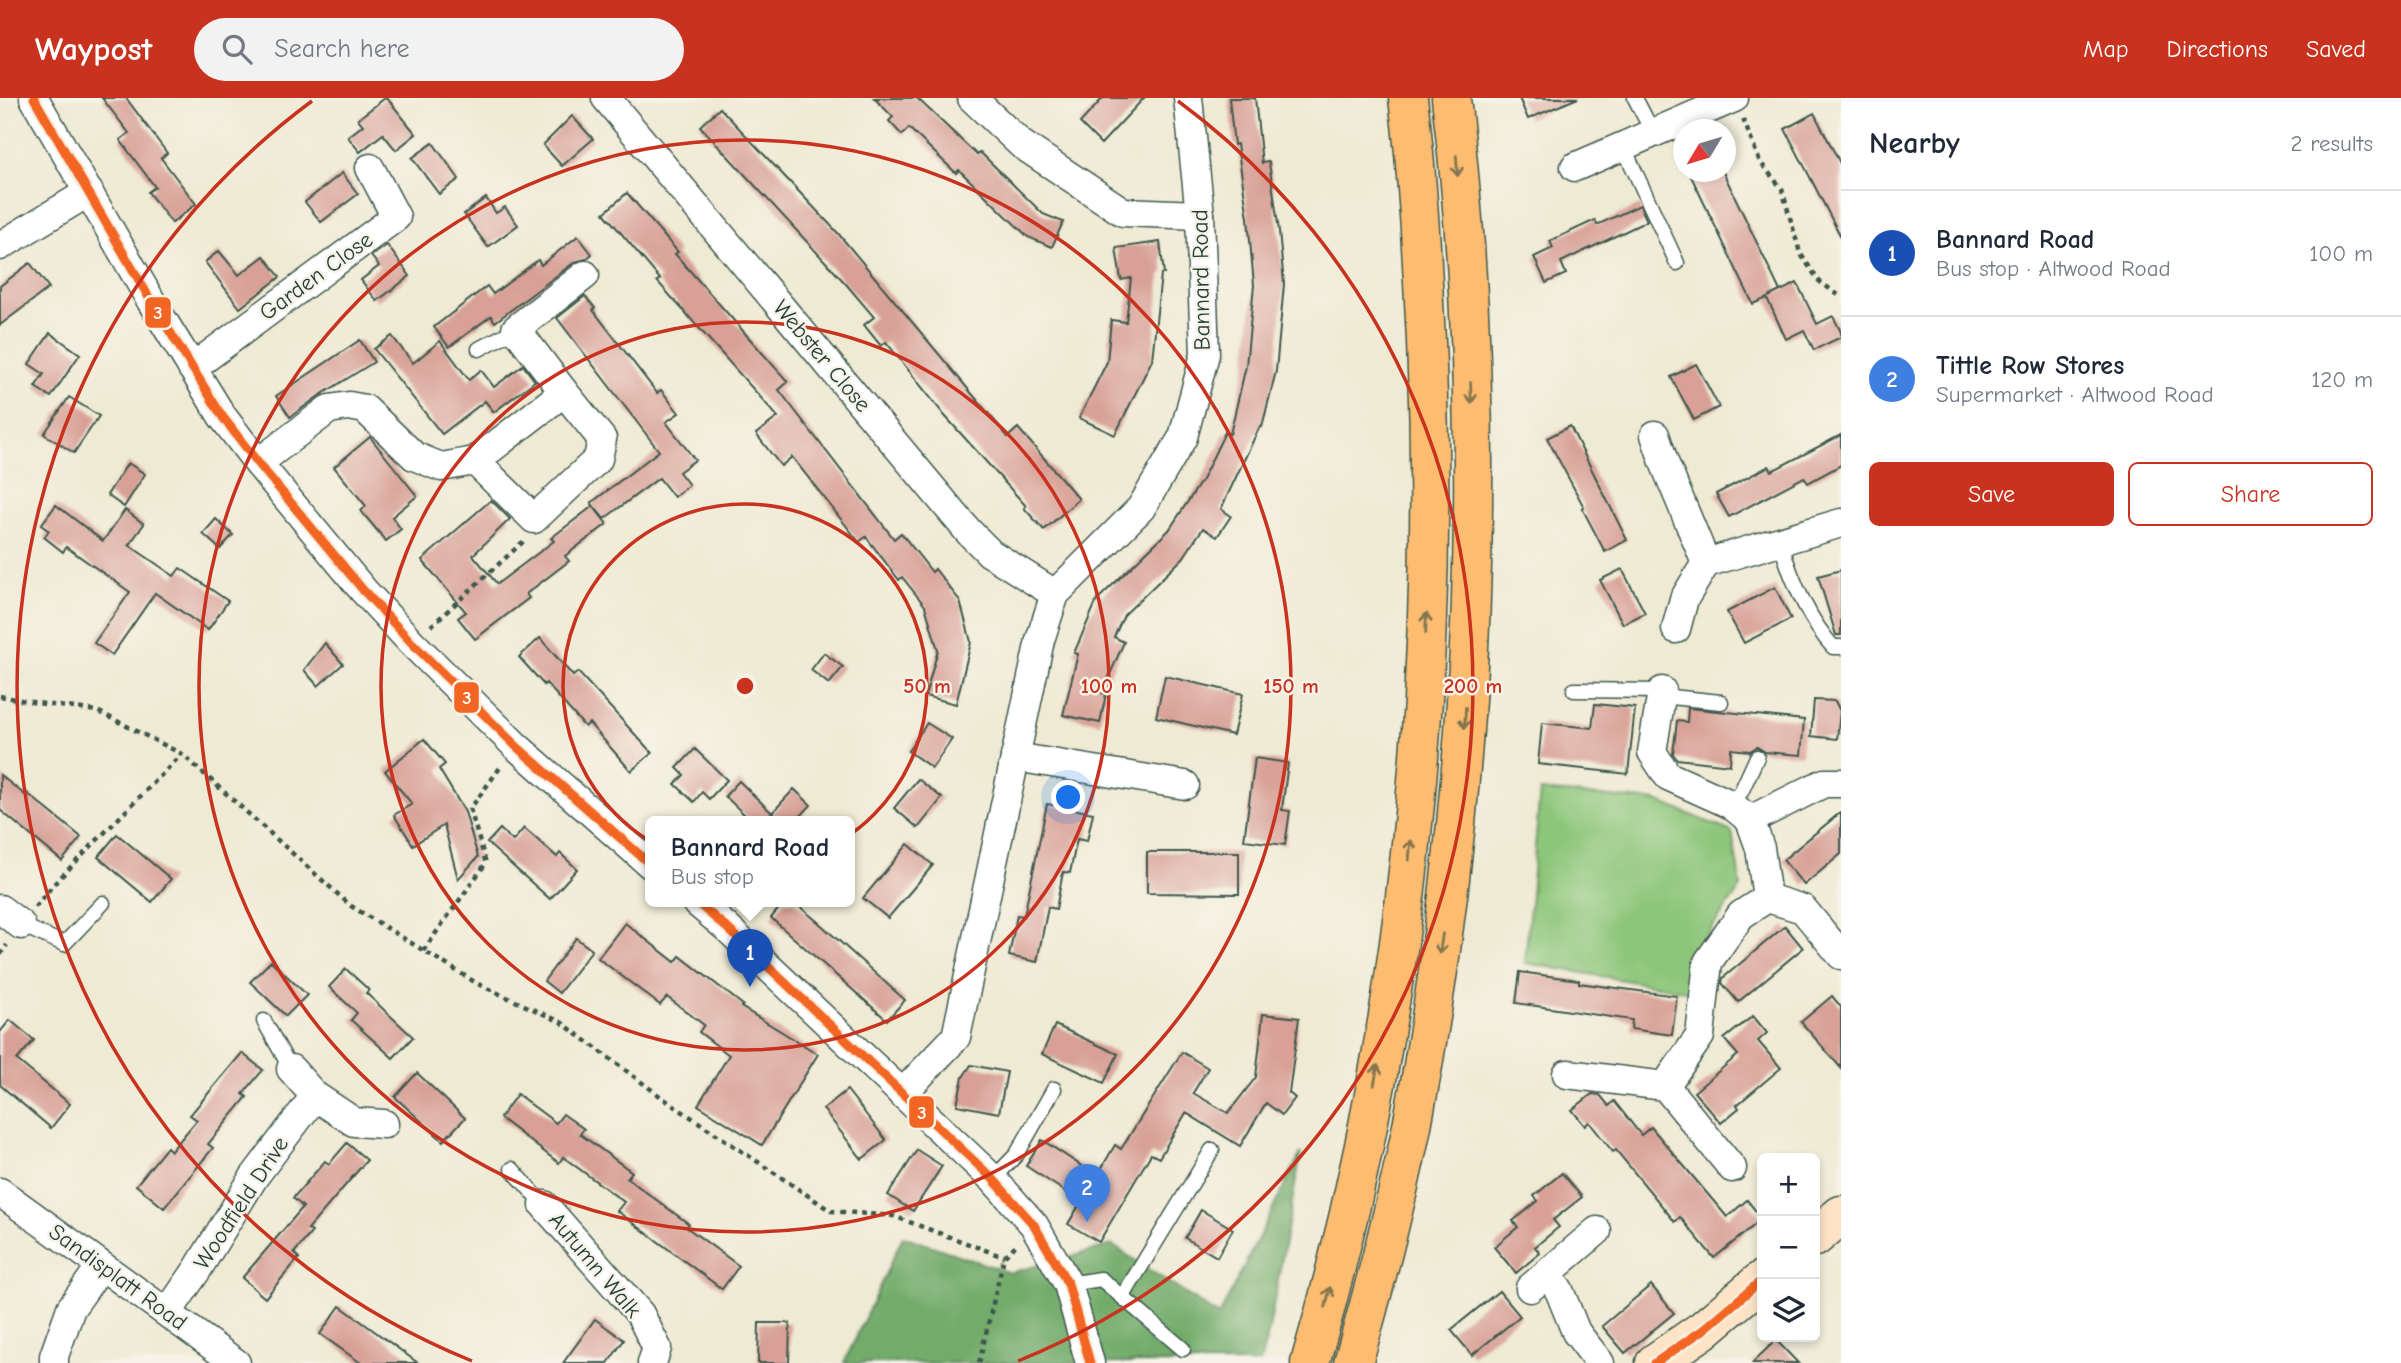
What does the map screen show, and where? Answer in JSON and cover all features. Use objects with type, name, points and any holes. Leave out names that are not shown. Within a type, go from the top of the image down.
[{"type":"highway","points":[[1310,1363],[1350,1206],[1387,1018],[1407,877],[1419,751],[1429,532],[1429,411],[1423,278],[1408,98]]},
{"type":"highway","points":[[1353,1363],[1391,1221],[1412,1126],[1440,949],[1464,733],[1469,628],[1472,422],[1468,309],[1451,98]]},
{"type":"street","points":[[34,98],[192,368],[222,416],[258,463],[363,590],[412,643],[516,746],[645,860]]},
{"type":"street","name":"Webster Close","points":[[606,98],[968,531],[990,553],[1055,594]]},
{"type":"street","points":[[972,98],[1021,144],[1123,212],[1200,215]]},
{"type":"street","name":"Bannard Road","points":[[902,1094],[956,1037],[1040,640],[1055,594],[1141,508],[1183,438],[1205,354],[1200,215],[1188,98]]},
{"type":"street","points":[[1575,167],[1653,133],[1737,103]]},
{"type":"street","name":"Garden Close","points":[[192,368],[405,211],[370,168]]},
{"type":"street","points":[[0,246],[89,192]]},
{"type":"street","points":[[475,461],[534,519],[598,459],[602,439],[516,329],[585,275]]},
{"type":"street","points":[[258,463],[329,409],[348,406],[365,409],[414,456],[441,467],[475,461],[564,392]]},
{"type":"street","points":[[1655,435],[1706,563]]},
{"type":"street","points":[[1676,629],[1684,600],[1706,563],[1841,523]]},
{"type":"street","points":[[1662,694],[1651,752],[1668,776],[1740,812],[1760,848],[1767,898]]},
{"type":"street","points":[[1015,757],[1185,785]]},
{"type":"street","points":[[1740,812],[1824,783],[1841,783]]},
{"type":"street","points":[[1767,898],[1803,909],[1841,955]]},
{"type":"street","points":[[1665,1086],[1700,1036],[1708,962],[1741,915],[1767,898]]},
{"type":"street","points":[[702,907],[993,1179],[1034,1225],[1068,1284],[1090,1363]]},
{"type":"street","points":[[291,1069],[315,1096],[354,1122],[384,1124]]},
{"type":"street","points":[[1567,1074],[1665,1086],[1732,1168]]},
{"type":"street","name":"Woodfield Drive","points":[[168,1312],[254,1177],[315,1096]]},
{"type":"street","name":"Sandisplatt Road","points":[[0,1192],[236,1363]]},
{"type":"street","name":"Autumn Walk","points":[[544,1205],[640,1314],[657,1348],[652,1363]]},
{"type":"street","points":[[1820,1233],[1841,1215]]},
{"type":"street","points":[[1597,1231],[1538,1281],[1559,1290],[1576,1332],[1600,1363]]},
{"type":"street","points":[[54,1363],[71,1308],[101,1266]]},
{"type":"street","points":[[1656,1363],[1703,1330],[1757,1284]]},
{"type":"lane","points":[[1635,98],[1653,133]]},
{"type":"lane","points":[[1623,146],[1677,263]]},
{"type":"lane","points":[[479,349],[516,329]]},
{"type":"lane","points":[[1780,541],[1787,565],[1818,631],[1833,647],[1841,647]]},
{"type":"lane","points":[[1574,690],[1662,694],[1721,702]]},
{"type":"lane","points":[[1740,812],[1741,792],[1756,757]]},
{"type":"lane","points":[[10,917],[64,944],[103,903]]},
{"type":"lane","points":[[264,1021],[291,1069]]},
{"type":"lane","points":[[993,1179],[1017,1154],[1054,1089]]},
{"type":"lane","points":[[1123,1296],[1212,1150]]},
{"type":"lane","points":[[512,1169],[544,1205]]},
{"type":"lane","points":[[1068,1284],[1101,1279],[1182,1349]]},
{"type":"path","points":[[1737,103],[1760,162],[1782,189],[1800,253],[1819,281],[1841,297]]},
{"type":"path","points":[[412,643],[525,540],[534,519]]},
{"type":"path","points":[[0,696],[37,704],[97,710],[182,754],[352,906],[478,984],[561,1021],[664,1099],[831,1211],[894,1216],[1004,1257],[979,1363]]},
{"type":"path","points":[[424,951],[486,863],[470,809],[516,746]]},
{"type":"path","points":[[0,955],[10,917],[53,885],[182,754]]},
{"type":"green space","points":[[1540,791],[1657,801],[1732,832],[1741,887],[1704,939],[1693,992],[1525,963]]},
{"type":"green space","points":[[1301,1153],[1269,1330],[1260,1363],[844,1363],[903,1236],[1010,1273],[1112,1245],[1219,1316]]},
{"type":"building","points":[[102,98],[126,98],[167,153],[161,158],[196,204],[172,223],[148,192],[155,187],[120,140],[129,133]]},
{"type":"building","points":[[385,98],[416,134],[396,150],[383,134],[360,152],[348,137],[363,125],[358,119]]},
{"type":"building","points":[[874,98],[917,98],[977,155],[980,152],[1043,214],[1063,222],[1052,247],[1028,237],[959,170],[956,173],[909,128],[902,135],[889,121],[893,117]]},
{"type":"building","points":[[1103,98],[1144,98],[1101,144],[1080,123]]},
{"type":"building","points":[[1229,98],[1255,98],[1262,163],[1269,162],[1279,231],[1284,284],[1276,371],[1262,427],[1260,426],[1221,509],[1231,516],[1217,537],[1203,528],[1183,558],[1124,615],[1114,637],[1124,642],[1102,693],[1106,694],[1100,723],[1063,715],[1078,654],[1074,653],[1097,600],[1169,530],[1202,480],[1225,432],[1230,434],[1246,366],[1254,285],[1248,218],[1237,144],[1234,145]]},
{"type":"building","points":[[1519,98],[1578,98],[1528,119]]},
{"type":"building","points":[[720,108],[837,232],[1008,437],[1018,428],[1079,499],[1044,530],[1024,508],[1026,506],[945,416],[886,342],[881,346],[864,325],[874,317],[846,284],[700,126]]},
{"type":"building","points":[[1814,113],[1841,165],[1841,237],[1785,129]]},
{"type":"building","points":[[572,116],[593,139],[562,166],[543,145]]},
{"type":"building","points":[[433,143],[459,179],[439,194],[412,158]]},
{"type":"building","points":[[342,173],[358,194],[321,222],[305,202]]},
{"type":"building","points":[[1694,182],[1728,182],[1780,291],[1768,297],[1797,283],[1817,324],[1833,316],[1841,337],[1814,350],[1804,330],[1786,339],[1767,298],[1753,304]]},
{"type":"building","points":[[627,193],[678,252],[675,254],[788,382],[779,390],[894,539],[901,533],[932,572],[935,569],[960,601],[971,642],[956,704],[925,696],[938,650],[925,606],[902,577],[899,580],[866,537],[859,542],[792,457],[781,466],[756,434],[778,417],[657,281],[660,279],[604,213]]},
{"type":"building","points":[[486,198],[496,213],[505,207],[518,225],[488,247],[464,214]]},
{"type":"building","points":[[1640,205],[1647,221],[1561,262],[1566,274],[1546,283],[1534,257],[1553,248],[1550,241],[1595,220],[1597,225]]},
{"type":"building","points":[[578,236],[592,254],[575,262],[495,322],[491,316],[449,347],[434,327],[487,286],[493,294],[538,260],[541,265]]},
{"type":"building","points":[[1160,242],[1164,274],[1161,274],[1152,360],[1115,435],[1079,418],[1107,362],[1111,320],[1126,322],[1131,278],[1121,280],[1116,248]]},
{"type":"building","points":[[387,245],[410,276],[377,301],[361,280],[379,266],[371,256]]},
{"type":"building","points":[[219,251],[239,275],[264,256],[280,277],[240,308],[205,262]]},
{"type":"building","points":[[30,263],[49,288],[0,325],[0,286]]},
{"type":"building","points":[[585,296],[657,393],[661,390],[679,413],[666,422],[695,460],[679,472],[689,485],[674,497],[659,478],[604,519],[591,503],[659,451],[557,318]]},
{"type":"building","points":[[50,333],[80,354],[51,397],[35,387],[44,374],[29,364]]},
{"type":"building","points":[[392,336],[413,363],[440,341],[469,380],[481,370],[494,387],[523,365],[535,381],[494,412],[485,401],[442,434],[374,349]]},
{"type":"building","points":[[360,340],[374,362],[290,417],[276,396]]},
{"type":"building","points":[[1696,364],[1719,407],[1694,420],[1671,377]]},
{"type":"building","points":[[69,397],[99,416],[74,453],[44,434]]},
{"type":"building","points":[[1570,426],[1627,540],[1605,552],[1547,438]]},
{"type":"building","points":[[1841,435],[1841,465],[1808,483],[1804,477],[1729,517],[1716,494],[1769,466],[1772,471]]},
{"type":"building","points":[[370,437],[417,496],[392,517],[401,529],[386,541],[361,511],[366,506],[334,467]]},
{"type":"building","points":[[128,463],[145,474],[124,507],[107,495]]},
{"type":"building","points":[[491,500],[510,519],[473,555],[497,584],[554,541],[551,538],[593,506],[607,524],[565,556],[569,561],[526,594],[529,598],[475,639],[458,618],[466,612],[422,560]]},
{"type":"building","points":[[56,505],[103,541],[125,510],[144,524],[129,545],[174,576],[180,568],[228,601],[208,630],[155,593],[112,655],[94,643],[130,592],[66,547],[63,552],[44,537],[49,531],[41,525]]},
{"type":"building","points":[[216,519],[233,535],[220,549],[203,534]]},
{"type":"building","points":[[1622,569],[1645,613],[1623,624],[1600,580]]},
{"type":"building","points":[[1841,570],[1841,635],[1836,635],[1818,576]]},
{"type":"building","points":[[1775,587],[1791,619],[1744,643],[1727,612]]},
{"type":"building","points":[[540,638],[573,676],[578,672],[652,753],[631,771],[589,723],[585,727],[519,657]]},
{"type":"building","points":[[325,643],[343,664],[318,686],[304,670]]},
{"type":"building","points":[[824,653],[843,667],[829,684],[811,670]]},
{"type":"building","points":[[1165,676],[1243,694],[1233,735],[1156,717]]},
{"type":"building","points":[[1814,700],[1835,701],[1840,711],[1837,739],[1811,736]]},
{"type":"building","points":[[1595,704],[1635,708],[1628,774],[1538,764],[1542,723],[1592,728]]},
{"type":"building","points":[[1688,708],[1804,720],[1801,755],[1765,752],[1757,747],[1750,751],[1731,749],[1730,765],[1677,759],[1673,754],[1677,721],[1687,722]]},
{"type":"building","points":[[927,723],[952,739],[932,768],[908,751]]},
{"type":"building","points":[[424,739],[445,764],[439,769],[465,812],[478,857],[458,879],[444,825],[413,845],[394,815],[412,804],[385,771]]},
{"type":"building","points":[[695,749],[727,780],[709,799],[702,792],[694,802],[675,784],[684,775],[677,768]]},
{"type":"building","points":[[1255,758],[1288,763],[1282,810],[1290,811],[1285,845],[1244,840]]},
{"type":"building","points":[[0,775],[25,795],[27,793],[81,837],[62,861],[0,810]]},
{"type":"building","points":[[918,779],[942,798],[918,828],[894,808]]},
{"type":"building","points":[[739,781],[772,813],[794,789],[811,805],[801,816],[746,816],[725,796]]},
{"type":"building","points":[[1047,804],[1093,813],[1087,841],[1077,839],[1070,873],[1063,872],[1056,909],[1048,907],[1037,962],[1009,956],[1017,915],[1024,916]]},
{"type":"building","points":[[1841,812],[1841,854],[1804,885],[1783,860]]},
{"type":"building","points":[[524,828],[557,857],[560,853],[577,869],[550,899],[487,843],[500,829],[513,841]]},
{"type":"building","points":[[117,834],[171,879],[152,902],[98,857]]},
{"type":"building","points":[[908,844],[933,865],[888,918],[863,898]]},
{"type":"building","points":[[1147,852],[1239,852],[1239,894],[1147,893]]},
{"type":"building","points":[[780,907],[800,907],[905,1000],[887,1020],[771,918]]},
{"type":"building","points":[[625,923],[675,962],[680,956],[743,1005],[741,1007],[818,1054],[762,1145],[698,1105],[729,1055],[699,1032],[704,1025],[667,997],[660,1005],[598,958]]},
{"type":"building","points":[[1785,926],[1803,948],[1738,1002],[1722,983],[1723,978]]},
{"type":"building","points":[[576,938],[592,950],[559,993],[544,981]]},
{"type":"building","points":[[271,961],[307,995],[286,1016],[250,982]]},
{"type":"building","points":[[346,969],[369,990],[366,993],[413,1037],[393,1058],[351,1020],[357,1013],[329,987]]},
{"type":"building","points":[[1520,972],[1677,996],[1672,1035],[1631,1029],[1632,1020],[1516,1003]]},
{"type":"building","points":[[1832,996],[1841,1007],[1841,1068],[1801,1022]]},
{"type":"building","points":[[1263,1014],[1299,1018],[1289,1093],[1295,1098],[1282,1115],[1266,1103],[1240,1146],[1186,1113],[1159,1158],[1151,1154],[1099,1242],[1068,1224],[1081,1202],[1026,1166],[1042,1140],[1097,1176],[1115,1145],[1121,1149],[1182,1052],[1208,1068],[1193,1093],[1228,1113],[1256,1077]]},
{"type":"building","points":[[1753,1016],[1767,1033],[1758,1041],[1781,1068],[1737,1105],[1739,1108],[1721,1123],[1694,1092],[1738,1055],[1724,1039]]},
{"type":"building","points":[[10,1020],[34,1040],[17,1060],[70,1104],[51,1128],[0,1085],[0,1032]]},
{"type":"building","points":[[1055,1025],[1118,1054],[1104,1083],[1042,1054]]},
{"type":"building","points":[[242,1053],[263,1070],[243,1094],[247,1097],[208,1144],[213,1148],[164,1208],[136,1185],[167,1147],[171,1151],[197,1120],[190,1115]]},
{"type":"building","points":[[971,1065],[1007,1072],[999,1113],[957,1105],[963,1077]]},
{"type":"building","points":[[417,1073],[465,1118],[443,1141],[395,1097]]},
{"type":"building","points":[[847,1090],[886,1140],[862,1159],[823,1109]]},
{"type":"building","points":[[517,1094],[556,1123],[563,1114],[584,1129],[580,1134],[632,1172],[627,1178],[689,1224],[686,1227],[739,1266],[722,1289],[617,1211],[624,1202],[563,1157],[559,1163],[500,1118]]},
{"type":"building","points":[[1592,1094],[1600,1095],[1609,1106],[1614,1101],[1641,1135],[1651,1127],[1727,1217],[1747,1200],[1757,1213],[1757,1223],[1714,1258],[1680,1217],[1675,1222],[1616,1150],[1613,1152],[1589,1122],[1585,1126],[1572,1110]]},
{"type":"building","points":[[347,1143],[367,1160],[308,1229],[312,1232],[294,1253],[299,1258],[265,1298],[242,1278],[303,1207],[293,1198],[325,1161],[329,1164]]},
{"type":"building","points":[[917,1150],[942,1166],[913,1211],[888,1195]]},
{"type":"building","points":[[1562,1173],[1582,1197],[1553,1220],[1559,1227],[1535,1247],[1540,1253],[1516,1273],[1494,1247],[1518,1227],[1513,1221],[1538,1201],[1534,1196]]},
{"type":"building","points":[[1201,1210],[1233,1229],[1217,1257],[1185,1238]]},
{"type":"building","points":[[1651,1285],[1674,1313],[1625,1353],[1602,1326]]},
{"type":"building","points":[[1499,1291],[1520,1316],[1472,1355],[1451,1330]]},
{"type":"building","points":[[340,1306],[418,1363],[361,1363],[320,1334]]},
{"type":"building","points":[[595,1319],[624,1340],[608,1363],[563,1363]]},
{"type":"building","points":[[759,1323],[790,1323],[789,1363],[758,1363]]},
{"type":"building","points":[[1774,1342],[1778,1342],[1798,1363],[1752,1363]]},
{"type":"transit line","name":"3","points":[[34,98],[151,301],[222,416],[258,463],[363,590],[412,643],[516,746],[645,860]]},
{"type":"transit line","name":"3","points":[[702,907],[993,1179],[1034,1225],[1068,1284],[1090,1363]]},
{"type":"transit line","name":"3","points":[[1655,1363],[1703,1330],[1757,1284]]},
{"type":"place","name":"Bannard Road","points":[[750,987]]},
{"type":"place","name":"Tittle Row Stores","points":[[1087,1222]]}]
